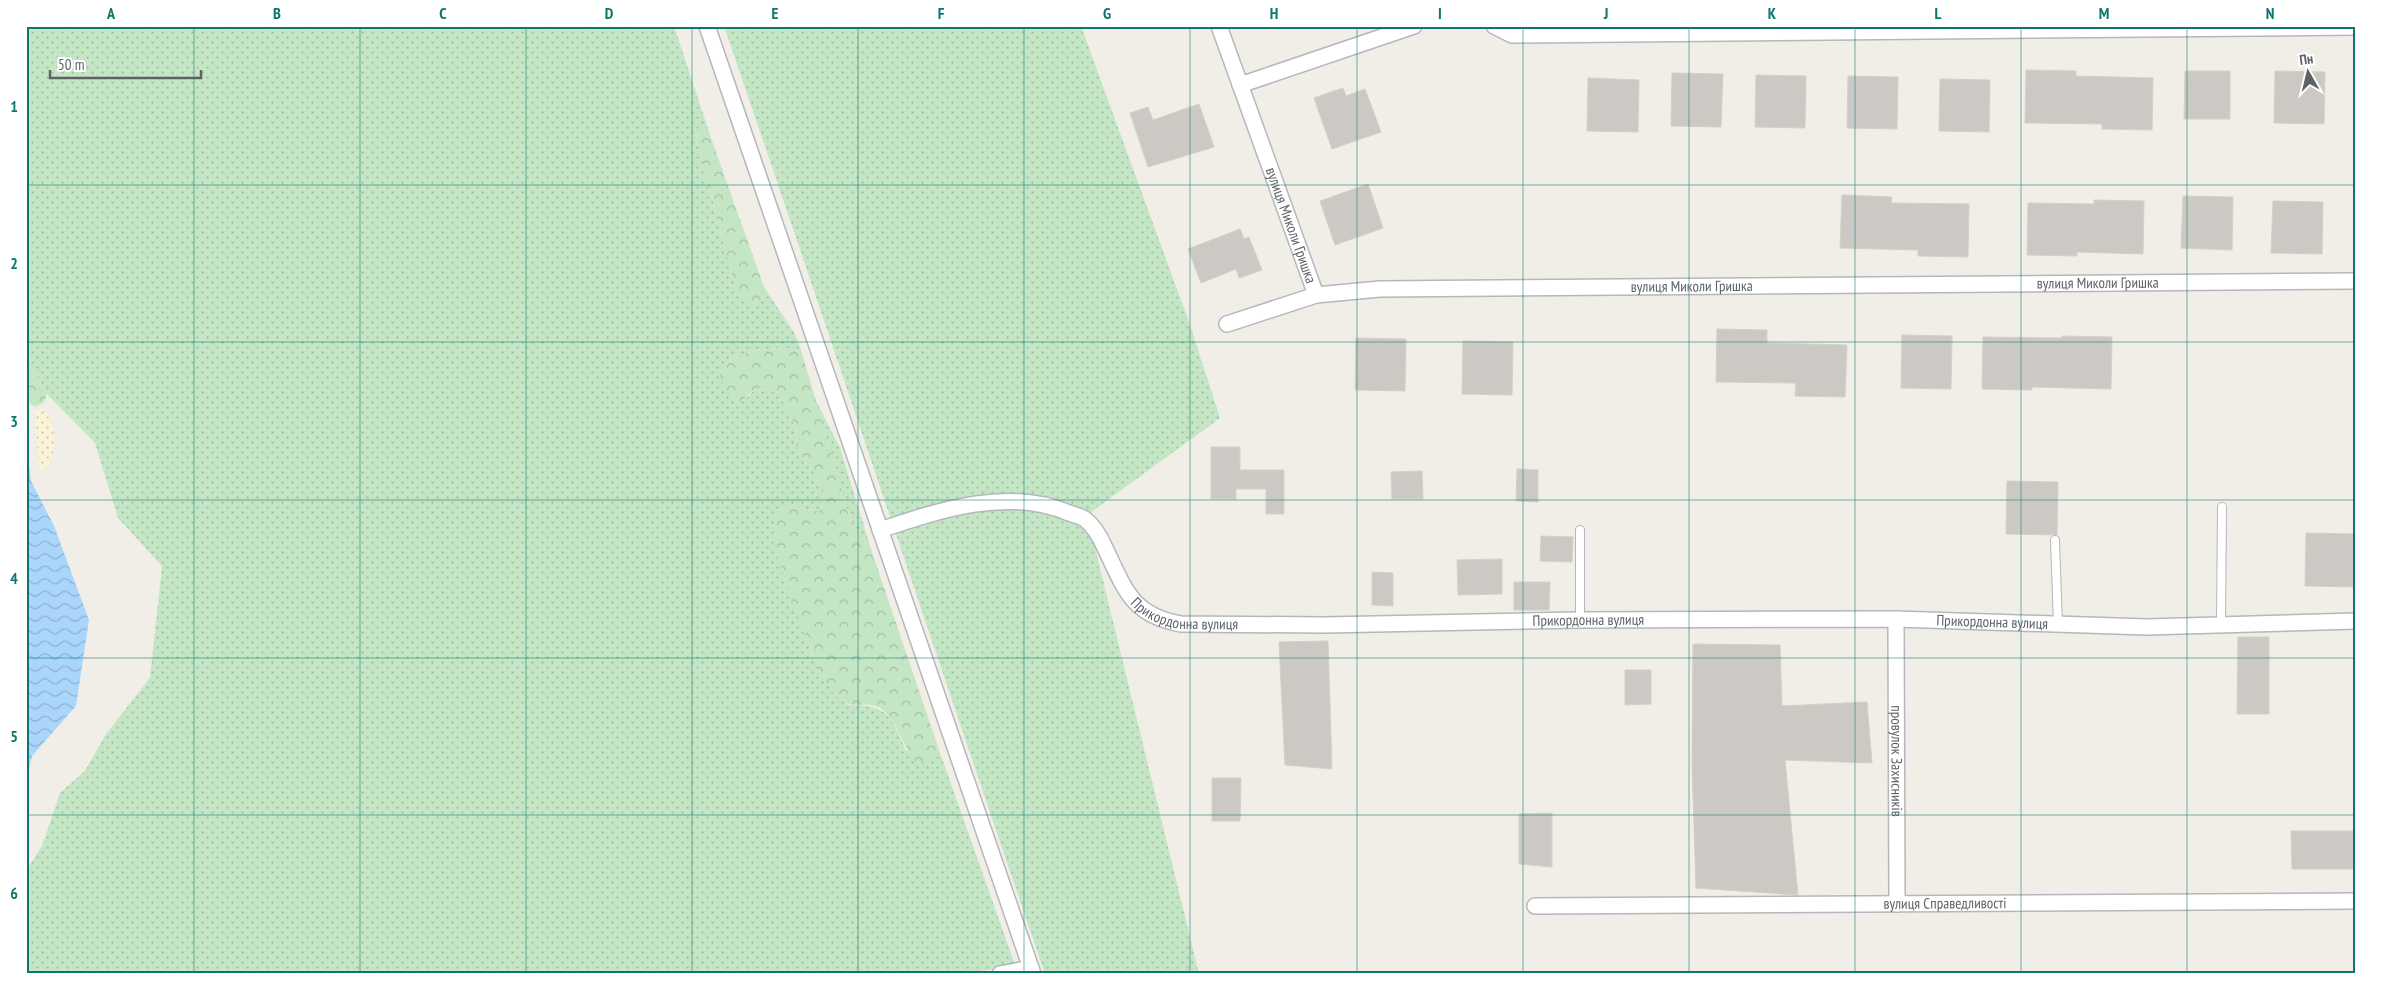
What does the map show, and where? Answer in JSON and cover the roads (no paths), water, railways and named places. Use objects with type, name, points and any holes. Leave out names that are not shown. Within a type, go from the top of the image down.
[{"type":"street","points":[[707,26],[1032,971],[1000,974]]},
{"type":"street","name":"вулиця Миколи Гришка","points":[[1219,26],[1316,296],[1380,289],[2355,281]]},
{"type":"street","points":[[1240,85],[1414,26]]},
{"type":"street","points":[[1494,26],[1512,34],[2355,27]]},
{"type":"street","points":[[1227,324],[1316,296]]},
{"type":"street","name":"Прикордонна вулиця","points":[[880,530],[943,509],[996,502],[1050,504],[1086,520],[1100,537],[1127,593],[1140,607],[1160,620],[1181,624],[1324,625],[1580,620],[1896,619],[2147,627],[2355,621]]},
{"type":"street","name":"провулок Захисників","points":[[1896,619],[1897,904]]},
{"type":"street","name":"вулиця Справедливості","points":[[1535,906],[2355,901]]},
{"type":"lane","points":[[2221,626],[2222,507]]},
{"type":"lane","points":[[1580,530],[1580,620]]},
{"type":"lane","points":[[2054,540],[2058,625]]},
{"type":"water","points":[[26,438],[31,481],[54,526],[89,620],[76,706],[32,756],[26,783]]}]
